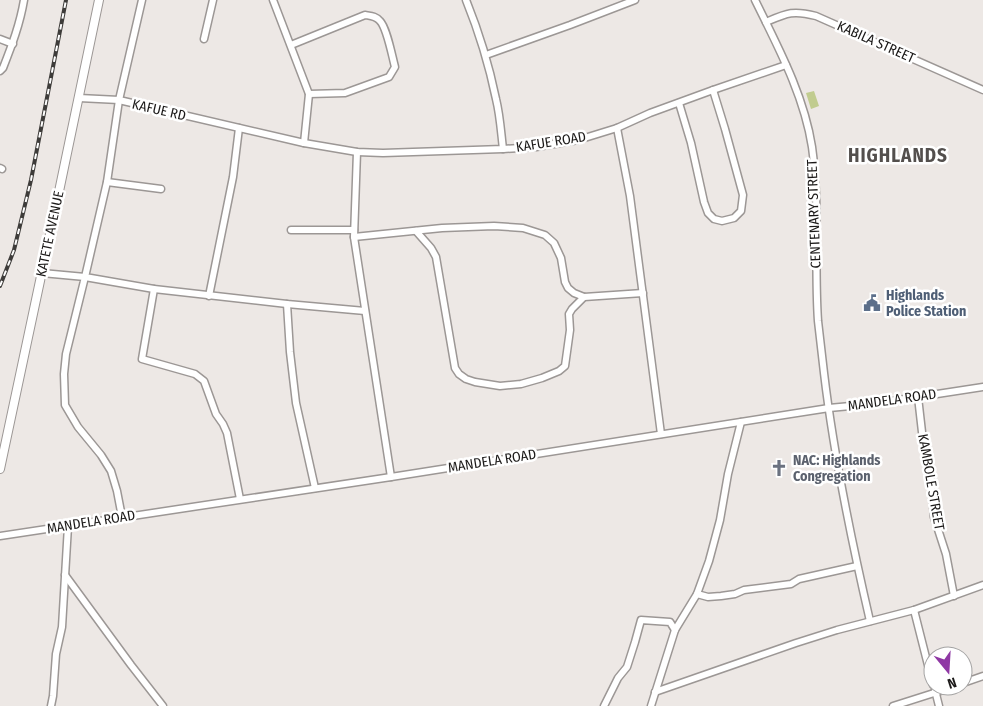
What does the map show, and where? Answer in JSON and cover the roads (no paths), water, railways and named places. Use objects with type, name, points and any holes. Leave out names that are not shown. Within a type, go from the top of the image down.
[{"type":"street","points":[[0,72],[13,44],[22,16],[24,0]]},
{"type":"street","name":"KATETE AVENUE","points":[[0,469],[99,0]]},
{"type":"street","points":[[122,518],[117,491],[110,470],[101,454],[78,427],[65,405],[64,374],[66,354],[106,182],[119,100],[142,0]]},
{"type":"street","points":[[204,39],[214,0]]},
{"type":"street","points":[[273,0],[309,94],[304,143]]},
{"type":"street","points":[[466,0],[486,55],[497,100],[503,149]]},
{"type":"street","points":[[486,55],[635,0]]},
{"type":"street","name":"CENTENARY STREET","points":[[755,0],[798,93],[812,145],[816,178],[818,321],[844,504],[870,621]]},
{"type":"street","name":"KABILA STREET","points":[[766,22],[790,12],[802,12],[816,16],[983,90]]},
{"type":"street","points":[[291,45],[365,15],[375,16],[385,29],[395,67],[389,77],[345,93],[309,94]]},
{"type":"street","points":[[0,39],[13,44]]},
{"type":"street","name":"KAFUE ROAD","points":[[304,143],[357,152],[383,153],[503,149],[564,143],[617,128],[650,113],[786,65]]},
{"type":"street","points":[[679,103],[708,213],[714,219],[722,221],[734,218],[741,211],[743,196],[713,90]]},
{"type":"street","name":"KAFUE RD","points":[[79,98],[119,100],[304,143]]},
{"type":"street","points":[[209,296],[233,178],[239,128]]},
{"type":"street","points":[[617,128],[626,172],[661,434]]},
{"type":"street","points":[[357,152],[354,234],[364,310],[391,477]]},
{"type":"street","points":[[106,182],[161,189]]},
{"type":"street","points":[[291,230],[354,234],[494,226],[523,228],[545,235],[554,243],[561,258],[565,282],[568,288],[574,292],[584,297],[643,293]]},
{"type":"street","points":[[416,231],[431,248],[436,257],[455,368],[466,379],[500,386],[521,384],[559,371],[565,366],[567,356],[570,314],[572,309],[584,297]]},
{"type":"street","points":[[42,273],[85,277],[209,296],[364,310]]},
{"type":"street","points":[[154,289],[142,359],[194,374],[204,381],[211,402],[227,434],[240,500]]},
{"type":"street","points":[[287,304],[296,403],[315,488]]},
{"type":"street","name":"MANDELA ROAD","points":[[0,536],[829,408],[872,404],[983,387]]},
{"type":"street","name":"KAMBOLE STREET","points":[[918,397],[931,482],[934,517],[946,554],[954,596]]},
{"type":"street","points":[[651,706],[676,630],[697,594],[709,561],[720,520],[728,474],[741,422]]},
{"type":"street","points":[[51,706],[56,654],[63,621],[68,526]]},
{"type":"street","points":[[697,594],[708,597],[735,594],[744,590],[790,584],[799,579],[857,566]]},
{"type":"street","points":[[65,575],[163,706]]},
{"type":"street","points":[[655,692],[796,642],[914,610],[983,585]]},
{"type":"street","points":[[914,610],[923,646]]},
{"type":"street","points":[[604,706],[618,678],[627,667],[641,620],[670,622],[676,630]]},
{"type":"street","points":[[893,706],[923,693]]},
{"type":"railway","points":[[0,286],[14,250],[31,180],[66,0]]},
{"type":"place","name":"Highlands Police Station","points":[[872,303]]},
{"type":"place","name":"NAC: Highlands Congregation","points":[[779,468]]},
{"type":"district","name":"HIGHLANDS","points":[[898,155]]}]
